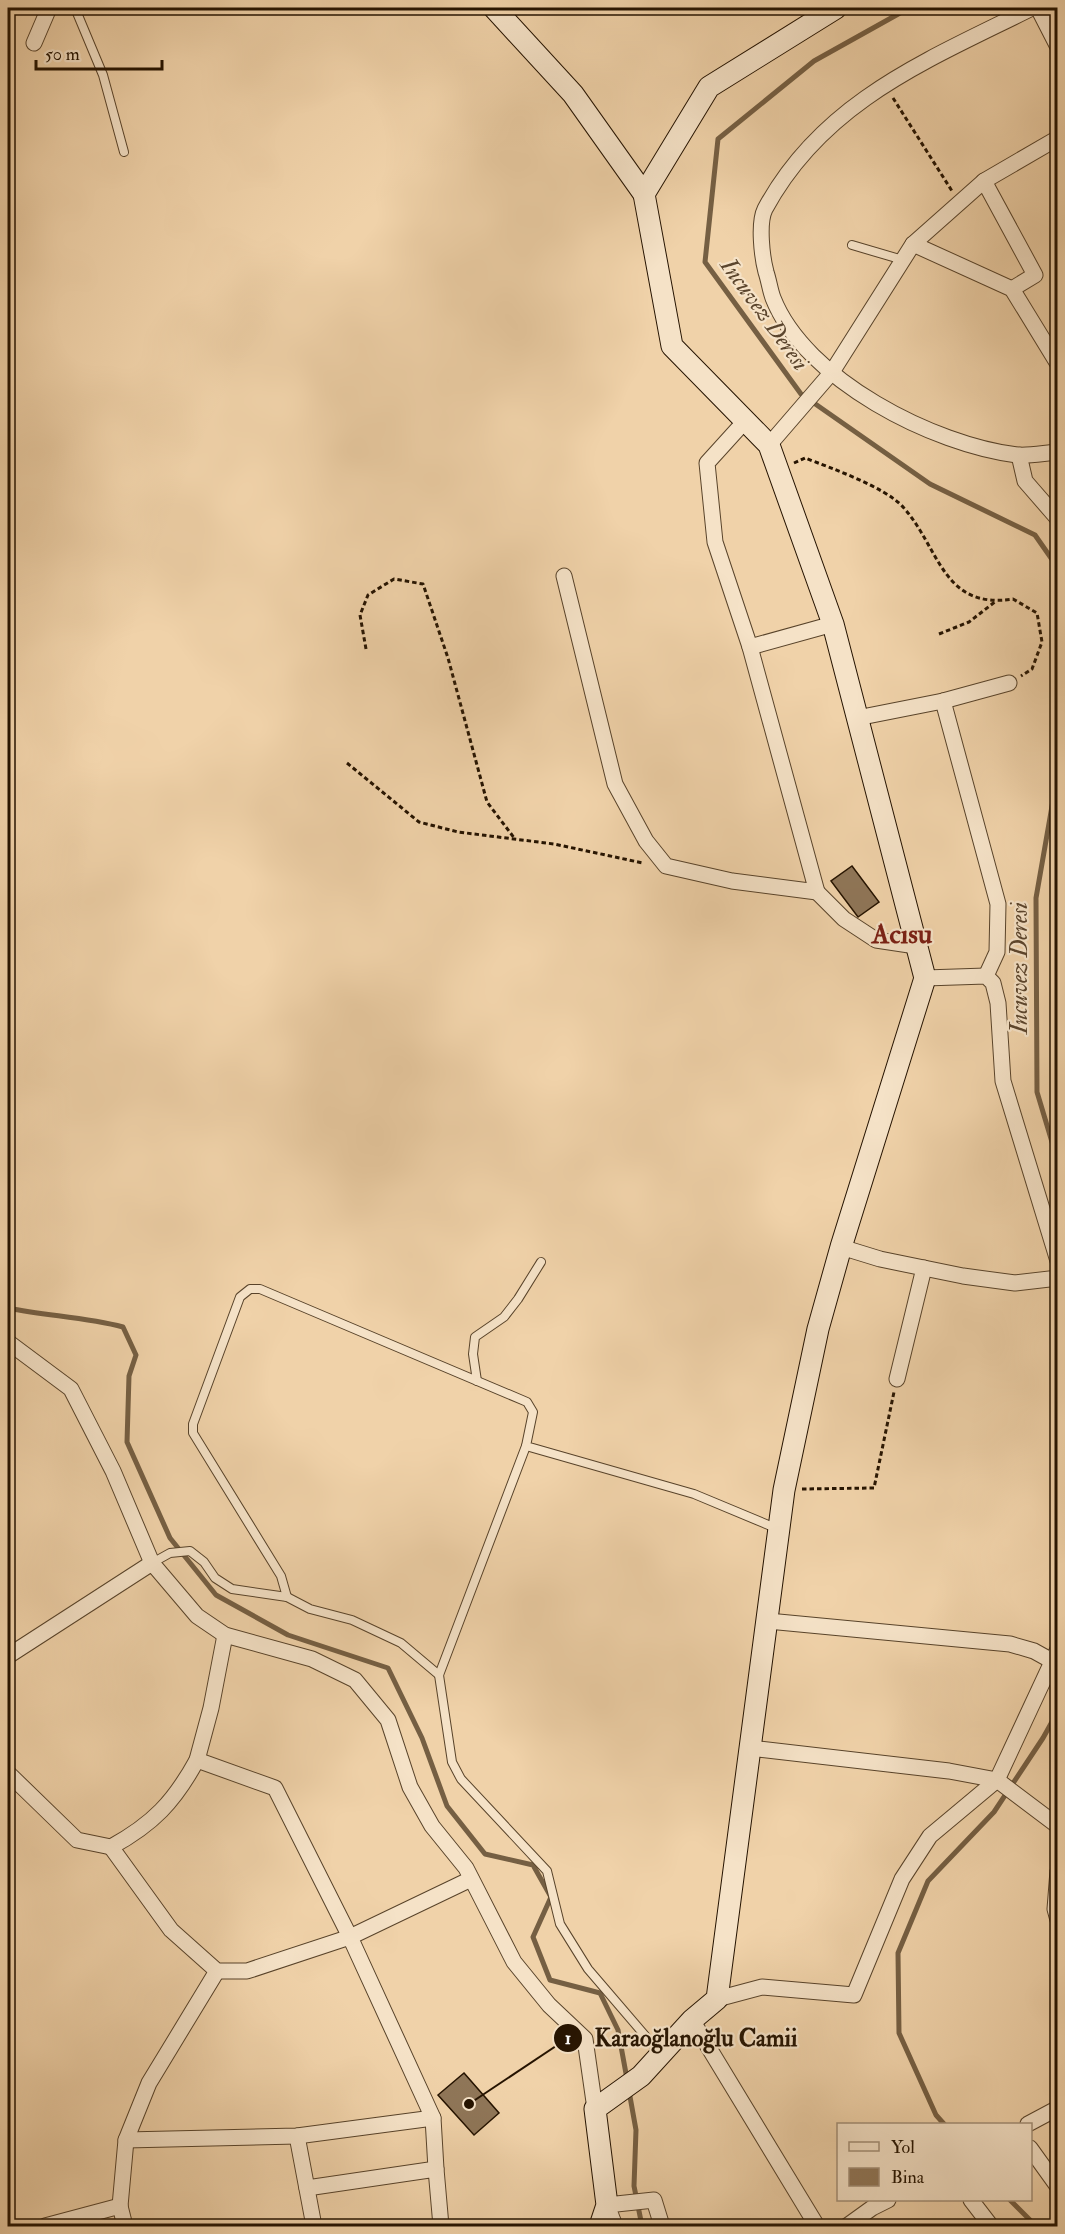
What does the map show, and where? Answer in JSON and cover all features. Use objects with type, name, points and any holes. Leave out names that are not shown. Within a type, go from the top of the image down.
[{"type":"street","points":[[34,43],[49,8]]},
{"type":"street","points":[[494,8],[573,94],[644,194],[672,345],[769,445],[833,624],[925,978],[841,1246],[818,1329],[784,1490],[717,1999]]},
{"type":"street","points":[[644,194],[709,87],[836,8]]},
{"type":"street","points":[[1032,8],[884,84],[842,114],[791,169],[763,212],[762,254],[773,299],[796,336],[832,372],[894,416],[982,448],[1019,455],[1058,452]]},
{"type":"street","points":[[1038,8],[1058,47]]},
{"type":"street","points":[[769,445],[832,372],[913,244],[984,181],[1058,138]]},
{"type":"street","points":[[984,181],[1035,275],[1012,289]]},
{"type":"street","points":[[913,244],[1012,289],[1058,364]]},
{"type":"street","points":[[746,420],[708,463],[715,542],[750,647],[817,892],[844,919],[876,940],[916,946]]},
{"type":"street","points":[[1019,455],[1025,481],[1058,519]]},
{"type":"street","points":[[564,576],[615,784],[646,841],[666,866],[732,881],[817,892]]},
{"type":"street","points":[[750,647],[833,624]]},
{"type":"street","points":[[857,718],[944,701],[1009,683]]},
{"type":"street","points":[[944,701],[998,904],[997,951],[986,976]]},
{"type":"street","points":[[925,978],[986,976],[993,983],[998,1003],[1003,1081],[1058,1261]]},
{"type":"street","points":[[841,1246],[880,1259],[1015,1283],[1058,1278]]},
{"type":"street","points":[[897,1379],[924,1268]]},
{"type":"street","points":[[8,1342],[71,1389],[113,1471],[152,1563],[197,1616],[225,1635],[312,1659],[355,1680],[388,1720],[410,1787],[432,1826],[471,1880],[514,1962],[549,2005],[585,2039],[607,2205],[615,2226]]},
{"type":"street","points":[[8,1656],[152,1563]]},
{"type":"street","points":[[595,2109],[641,2076],[692,2020],[717,1999],[762,1987],[854,1995],[902,1879],[930,1836],[997,1780],[1055,1655],[1010,1644],[768,1621]]},
{"type":"street","points":[[8,1773],[77,1840],[111,1847],[142,1830],[168,1806],[197,1760],[211,1708],[225,1635]]},
{"type":"street","points":[[750,1748],[949,1771],[997,1780],[1058,1826]]},
{"type":"street","points":[[197,1760],[275,1788],[350,1937],[433,2118],[441,2226]]},
{"type":"street","points":[[111,1847],[171,1930],[217,1971],[247,1971],[350,1937],[471,1880]]},
{"type":"street","points":[[1058,1871],[1055,1909],[1058,1920]]},
{"type":"street","points":[[125,2226],[120,2206],[126,2140],[149,2083],[217,1971]]},
{"type":"street","points":[[692,2020],[817,2226]]},
{"type":"street","points":[[1030,2123],[1058,2108]]},
{"type":"street","points":[[126,2140],[297,2136],[433,2118]]},
{"type":"street","points":[[297,2136],[314,2226]]},
{"type":"street","points":[[1032,2151],[1058,2187]]},
{"type":"street","points":[[307,2188],[436,2169]]},
{"type":"street","points":[[607,2205],[654,2200],[662,2226]]},
{"type":"street","points":[[847,2226],[885,2201]]},
{"type":"street","points":[[973,2201],[991,2226]]},
{"type":"street","points":[[600,2226],[607,2205]]},
{"type":"street","points":[[45,2226],[120,2206]]},
{"type":"lane","points":[[75,8],[103,75],[124,152]]},
{"type":"lane","points":[[852,245],[903,260]]},
{"type":"lane","points":[[477,1381],[473,1354],[475,1337],[504,1317],[519,1299],[541,1262]]},
{"type":"lane","points":[[287,1597],[281,1576],[193,1433],[192,1424],[240,1297],[250,1290],[260,1288],[527,1402],[533,1412],[526,1446],[439,1675],[452,1762],[461,1779],[507,1825],[547,1871],[560,1924],[588,1969],[660,2054]]},
{"type":"lane","points":[[526,1446],[694,1494],[779,1530]]},
{"type":"lane","points":[[152,1563],[170,1553],[190,1551],[204,1562],[215,1578],[232,1589],[287,1597],[310,1609],[352,1620],[401,1643],[439,1675]]},
{"type":"path","points":[[884,84],[959,203]]},
{"type":"path","points":[[778,470],[805,458],[872,487],[903,506],[950,578],[968,596],[996,602],[1014,599],[1037,613],[1042,642],[1032,669],[1009,683]]},
{"type":"path","points":[[366,649],[360,615],[368,595],[394,579],[423,584],[448,658],[487,802],[515,839]]},
{"type":"path","points":[[939,634],[969,622],[996,602]]},
{"type":"path","points":[[347,762],[419,822],[458,832],[554,844],[630,862],[666,866]]},
{"type":"path","points":[[784,1490],[874,1488],[897,1379]]},
{"type":"building","points":[[852,866],[879,902],[858,917],[831,881]]},
{"type":"building","points":[[464,2073],[499,2113],[474,2135],[438,2095]]},
{"type":"waterway","name":"Incuvez Deresi","points":[[909,8],[814,61],[718,139],[705,262],[801,394],[930,484],[1035,535],[1058,568]]},
{"type":"waterway","name":"Incuvez Deresi","points":[[1058,772],[1036,898],[1037,1092],[1058,1162]]},
{"type":"waterway","points":[[8,1308],[123,1327],[136,1355],[129,1376],[127,1442],[170,1538],[216,1595],[288,1635],[388,1668],[422,1738],[447,1806],[485,1854],[533,1865],[551,1897],[533,1937],[550,1980],[600,1993],[618,2030],[627,2079]]},
{"type":"waterway","name":"Incuvez Deresi","points":[[943,2123],[936,2115],[899,2033],[898,1953],[928,1881],[994,1812],[1058,1711]]},
{"type":"waterway","points":[[629,2091],[636,2130],[634,2186],[642,2226]]},
{"type":"waterway","name":"Incuvez Deresi","points":[[1011,2201],[1036,2226]]},
{"type":"place","name":"Karaoğlanoğlu Camii","points":[[469,2104]]},
{"type":"district","name":"Acısu","points":[[902,933]]}]
